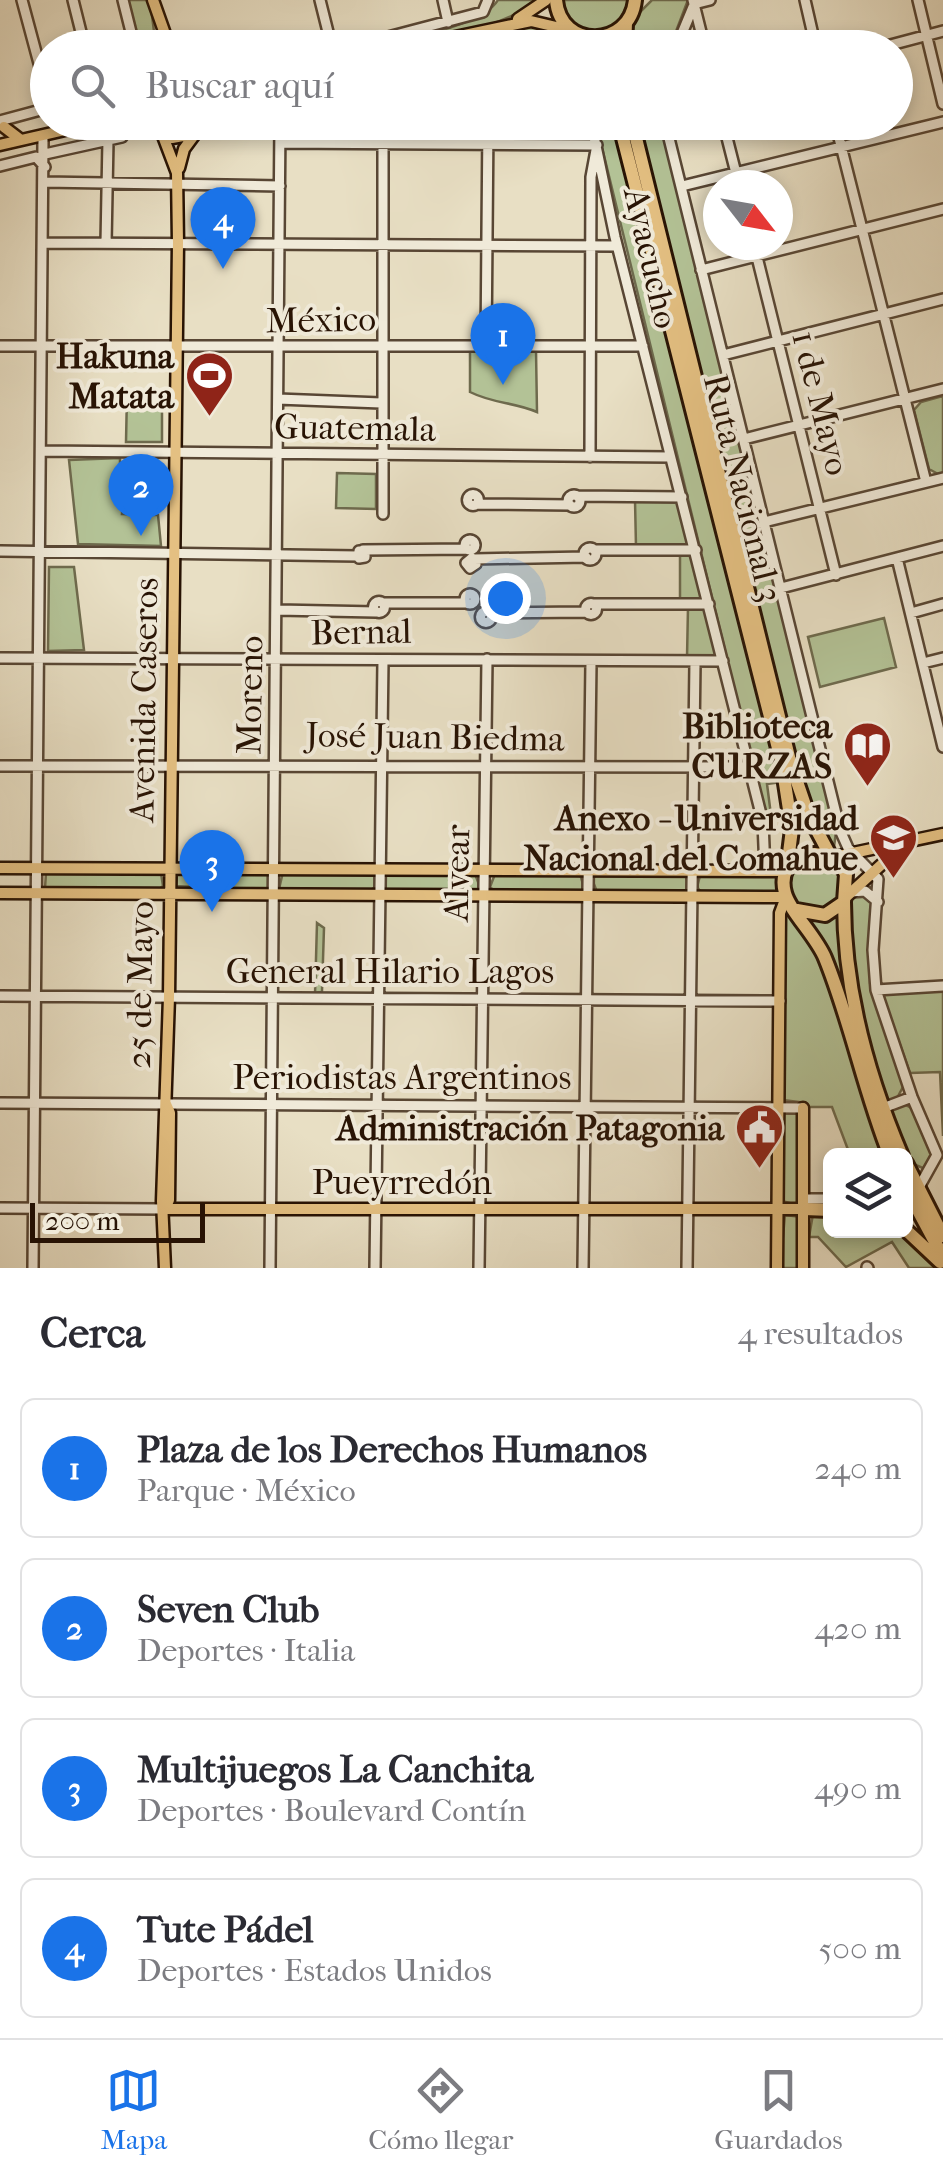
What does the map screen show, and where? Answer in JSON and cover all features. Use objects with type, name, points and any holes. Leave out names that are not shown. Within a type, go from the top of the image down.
[{"type":"highway","points":[[556,0],[562,21],[571,30]]},
{"type":"highway","name":"Ruta Nacional 3","points":[[624,140],[782,764],[792,829],[786,870]]},
{"type":"highway","name":"Ruta Nacional 3","points":[[636,140],[790,761],[808,814],[846,874],[843,944],[852,1002],[899,1148]]},
{"type":"highway","points":[[832,856],[807,853],[786,870],[786,897],[816,938],[834,979],[887,1148]]},
{"type":"highway","points":[[797,910],[825,914],[847,897]]},
{"type":"highway","points":[[913,1191],[943,1236]]},
{"type":"highway","points":[[913,1191],[943,1257]]},
{"type":"highway","points":[[805,1204],[823,1208]]},
{"type":"highway","points":[[913,1237],[943,1265]]},
{"type":"main road","points":[[153,0],[160,30]]},
{"type":"main road","points":[[511,23],[546,0]]},
{"type":"main road","points":[[631,12],[646,0]]},
{"type":"main road","points":[[483,30],[541,21],[561,30]]},
{"type":"main road","points":[[2,122],[22,140]]},
{"type":"main road","points":[[0,146],[2,122]]},
{"type":"main road","points":[[0,146],[30,138]]},
{"type":"main road","points":[[0,146],[43,140]]},
{"type":"main road","name":"Avenida Caseros","points":[[164,140],[177,178],[178,244],[170,868]]},
{"type":"main road","name":"Avenida Caseros","points":[[177,178],[192,140]]},
{"type":"main road","points":[[832,856],[943,834]]},
{"type":"main road","points":[[847,897],[905,844]]},
{"type":"main road","points":[[0,868],[786,870]]},
{"type":"main road","name":"25 de Mayo","points":[[165,1268],[162,1201],[170,868]]},
{"type":"main road","points":[[0,893],[786,897],[780,913],[777,1268]]},
{"type":"main road","points":[[802,1108],[803,1268]]},
{"type":"main road","name":"Pueyrredón","points":[[165,1210],[686,1211],[778,1209],[805,1204]]},
{"type":"street","points":[[22,0],[30,30]]},
{"type":"street","points":[[72,0],[80,30]]},
{"type":"street","points":[[123,0],[130,30]]},
{"type":"street","points":[[320,0],[328,30]]},
{"type":"street","points":[[443,0],[448,22]]},
{"type":"street","points":[[417,30],[483,12],[488,0]]},
{"type":"street","points":[[693,2],[710,0]]},
{"type":"street","points":[[805,0],[812,30]]},
{"type":"street","points":[[918,0],[943,104]]},
{"type":"street","points":[[693,2],[700,29],[696,30]]},
{"type":"street","points":[[683,30],[693,2]]},
{"type":"street","points":[[913,39],[943,31]]},
{"type":"street","points":[[0,108],[2,122],[30,113]]},
{"type":"street","points":[[913,129],[943,122]]},
{"type":"street","points":[[33,1268],[43,140]]},
{"type":"street","points":[[45,154],[108,140],[106,243]]},
{"type":"street","points":[[382,140],[383,514]]},
{"type":"street","points":[[486,347],[488,140]]},
{"type":"street","name":"Ayacucho","points":[[596,140],[617,246],[750,767],[766,838],[765,871]]},
{"type":"street","points":[[670,140],[840,830],[874,872],[878,902],[873,950],[876,990],[912,1097],[937,1155],[913,1188]]},
{"type":"street","points":[[728,140],[735,170]]},
{"type":"street","points":[[839,140],[926,482]]},
{"type":"street","points":[[752,170],[870,140]]},
{"type":"street","points":[[280,143],[597,145],[591,178],[590,457]]},
{"type":"street","name":"Moreno","points":[[270,1268],[280,143]]},
{"type":"street","points":[[0,166],[36,157],[44,168]]},
{"type":"street","points":[[44,182],[177,178],[280,186]]},
{"type":"street","points":[[682,186],[703,181]]},
{"type":"street","points":[[793,243],[943,209]]},
{"type":"street","points":[[42,242],[617,246]]},
{"type":"street","points":[[702,270],[728,260]]},
{"type":"street","name":"1 de Mayo","points":[[758,260],[836,575]]},
{"type":"street","points":[[723,355],[943,299]]},
{"type":"street","name":"México","points":[[0,346],[642,346]]},
{"type":"street","points":[[744,439],[943,390]]},
{"type":"street","points":[[278,399],[382,403]]},
{"type":"street","name":"Guatemala","points":[[40,452],[174,450],[278,455],[670,457]]},
{"type":"street","points":[[764,522],[943,478]]},
{"type":"street","points":[[477,504],[570,505],[579,504],[578,496],[682,497]]},
{"type":"street","points":[[782,588],[943,546]]},
{"type":"street","points":[[0,551],[278,556],[467,549]]},
{"type":"street","points":[[474,559],[586,558],[595,557],[595,550],[696,550]]},
{"type":"street","points":[[897,558],[943,747]]},
{"type":"street","points":[[278,610],[467,603]]},
{"type":"street","points":[[490,613],[709,604]]},
{"type":"street","points":[[911,613],[943,604]]},
{"type":"street","name":"Bernal","points":[[0,658],[723,661]]},
{"type":"street","points":[[923,663],[943,658]]},
{"type":"street","name":"Alvear","points":[[479,1268],[487,659]]},
{"type":"street","points":[[374,1268],[383,660]]},
{"type":"street","points":[[584,1268],[591,662]]},
{"type":"street","points":[[688,1268],[695,662]]},
{"type":"street","name":"José Juan Biedma","points":[[0,766],[276,763],[750,767]]},
{"type":"street","points":[[847,897],[865,891],[878,902]]},
{"type":"street","points":[[876,990],[943,986]]},
{"type":"street","name":"General Hilario Lagos","points":[[0,996],[780,1000]]},
{"type":"street","points":[[883,1108],[912,1097]]},
{"type":"street","name":"Periodistas Argentinos","points":[[0,1103],[802,1108]]},
{"type":"street","points":[[805,1204],[823,1200]]},
{"type":"street","name":"Pueyrredón","points":[[0,1208],[165,1210]]},
{"type":"green space","points":[[125,0],[150,0],[154,30],[135,30]]},
{"type":"green space","points":[[498,0],[539,0],[479,29],[440,30],[475,18]]},
{"type":"green space","points":[[561,0],[630,0],[615,28],[580,30],[565,18]]},
{"type":"green space","points":[[652,0],[688,0],[677,30],[632,30],[636,16]]},
{"type":"green space","points":[[540,25],[554,30],[497,30]]},
{"type":"green space","points":[[600,140],[618,140],[782,782],[767,784],[772,823],[767,822]]},
{"type":"green space","points":[[640,140],[664,140],[836,832],[834,847],[820,829],[794,764]]},
{"type":"green space","points":[[470,350],[536,351],[537,412],[470,392]]},
{"type":"green space","points":[[127,394],[162,395],[162,442],[126,442]]},
{"type":"green space","points":[[943,396],[943,473],[938,474],[929,469],[914,410],[921,402]]},
{"type":"green space","points":[[120,458],[120,488],[162,489],[161,503],[123,502],[122,514],[158,515],[161,546],[78,544],[69,460]]},
{"type":"green space","points":[[337,473],[376,474],[376,509],[336,508]]},
{"type":"green space","points":[[635,500],[680,501],[690,546],[636,547]]},
{"type":"green space","points":[[680,553],[694,557],[702,601],[680,601]]},
{"type":"green space","points":[[49,567],[74,567],[84,650],[48,651]]},
{"type":"green space","points":[[688,607],[705,608],[718,657],[687,658]]},
{"type":"green space","points":[[884,618],[896,667],[820,687],[808,637]]},
{"type":"green space","points":[[816,858],[835,865],[842,884],[835,903],[816,910],[797,903],[790,884],[797,865]]},
{"type":"green space","points":[[283,872],[374,874],[376,886],[370,891],[279,889]]},
{"type":"green space","points":[[46,873],[161,873],[163,886],[158,890],[45,888]]},
{"type":"green space","points":[[268,873],[270,886],[265,891],[176,886],[177,874]]},
{"type":"green space","points":[[598,873],[686,875],[689,891],[597,892],[592,879]]},
{"type":"green space","points":[[386,874],[475,874],[480,887],[475,892],[388,891],[383,886]]},
{"type":"green space","points":[[495,874],[580,874],[584,888],[579,892],[495,892],[490,887]]},
{"type":"green space","points":[[780,875],[779,892],[702,893],[697,887],[700,876]]},
{"type":"green space","points":[[860,893],[874,905],[870,983],[904,1085],[896,1100],[887,1100],[878,1076],[852,976],[849,899]]},
{"type":"green space","points":[[785,909],[813,940],[883,1148],[847,1148],[832,1107],[809,1107],[806,1103],[783,1100]]},
{"type":"green space","points":[[840,914],[848,1003],[810,922]]},
{"type":"green space","points":[[317,923],[324,928],[322,991],[315,994]]},
{"type":"green space","points":[[943,990],[943,1136],[940,1072],[910,1073],[882,994]]},
{"type":"green space","points":[[904,1104],[913,1109],[933,1154],[925,1169],[913,1164],[913,1148],[904,1148],[891,1117],[892,1109]]},
{"type":"green space","points":[[783,1111],[800,1111],[801,1202],[797,1205],[782,1201]]},
{"type":"green space","points":[[813,1214],[823,1215],[823,1238],[906,1238],[938,1268],[909,1268],[892,1242],[846,1267],[818,1237],[809,1237]]},
{"type":"green space","points":[[785,1215],[801,1217],[800,1268],[780,1268]]},
{"type":"place","name":"Tute Pádel","points":[[223,269]]},
{"type":"place","name":"Plaza de los Derechos Humanos","points":[[503,385]]},
{"type":"place","name":"Hakuna Matata","points":[[209,418]]},
{"type":"place","name":"Seven Club","points":[[141,536]]},
{"type":"place","name":"Biblioteca CURZAS","points":[[867,788]]},
{"type":"place","name":"Anexo - Universidad Nacional del Comahue","points":[[893,880]]},
{"type":"place","name":"Multijuegos La Canchita","points":[[212,912]]},
{"type":"place","name":"Administración Patagonia","points":[[759,1170]]}]
